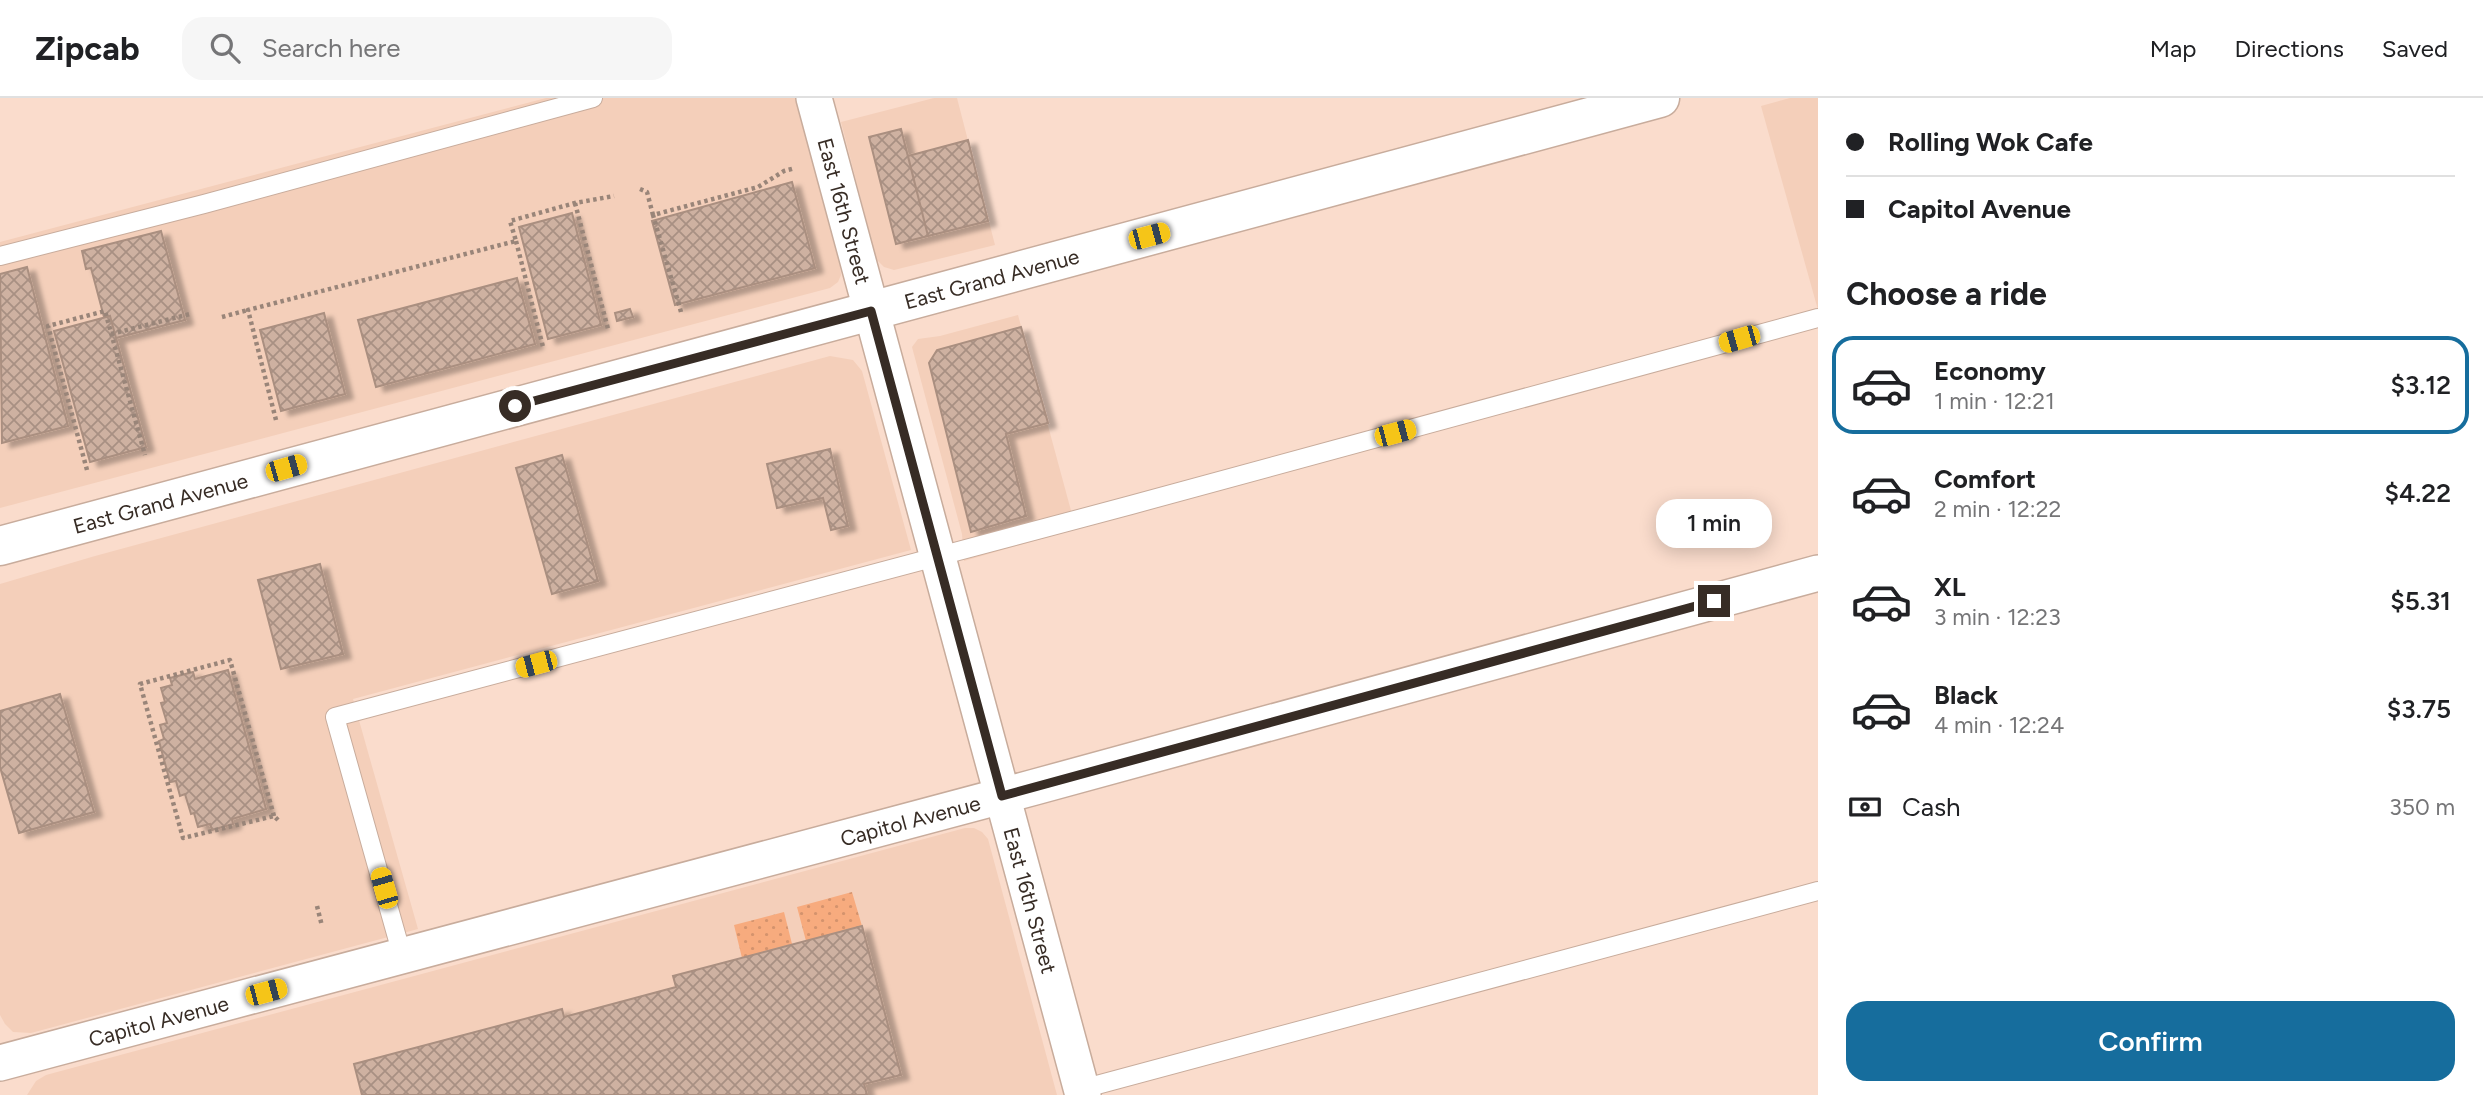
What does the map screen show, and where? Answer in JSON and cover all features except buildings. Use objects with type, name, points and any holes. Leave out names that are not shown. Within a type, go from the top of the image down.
[{"type":"main road","name":"East Grand Avenue","points":[[0,547],[1660,98]]},
{"type":"street","name":"East 16th Street","points":[[814,98],[1083,1092]]},
{"type":"street","name":"Capitol Avenue","points":[[0,1063],[1002,796],[1818,573]]},
{"type":"lane","points":[[0,256],[204,204],[593,98]]},
{"type":"lane","points":[[402,956],[335,717],[1818,318]]},
{"type":"lane","points":[[1083,1092],[1818,891]]},
{"type":"path","points":[[653,215],[758,187],[794,168]]},
{"type":"path","points":[[640,189],[647,192],[681,312]]},
{"type":"path","points":[[543,347],[510,221],[575,202],[614,197]]},
{"type":"path","points":[[575,202],[608,329]]},
{"type":"path","points":[[222,317],[516,241]]},
{"type":"path","points":[[248,310],[276,419]]},
{"type":"path","points":[[87,470],[48,326],[105,311],[145,455]]},
{"type":"path","points":[[111,334],[190,314]]},
{"type":"path","points":[[230,660],[276,818],[183,838],[167,781],[140,684],[230,660]]},
{"type":"path","points":[[159,783],[167,781]]},
{"type":"path","points":[[317,906],[323,926]]},
{"type":"shaded area","points":[[546,98],[795,98],[840,266],[841,275],[838,282],[830,288],[0,508],[0,242]]},
{"type":"shaded area","points":[[934,98],[957,98],[995,245],[894,270],[884,267],[877,260],[841,122]]},
{"type":"shaded area","points":[[1790,98],[1818,98],[1818,310],[1761,106]]},
{"type":"shaded area","points":[[1018,315],[1076,529],[964,561],[962,534],[912,347],[918,339],[940,336]]},
{"type":"shaded area","points":[[830,356],[853,360],[862,371],[911,550],[353,699],[418,929],[31,1033],[13,1032],[5,1024],[0,1015],[0,584]]},
{"type":"shaded area","points":[[965,828],[974,828],[988,839],[1057,1095],[27,1095],[36,1081],[46,1075]]},
{"type":"shaded area","points":[[852,892],[862,926],[806,941],[797,907]]},
{"type":"shaded area","points":[[784,912],[792,944],[742,958],[734,925]]},
{"type":"route","points":[[515,406],[871,311],[1002,796],[1714,601]]}]
